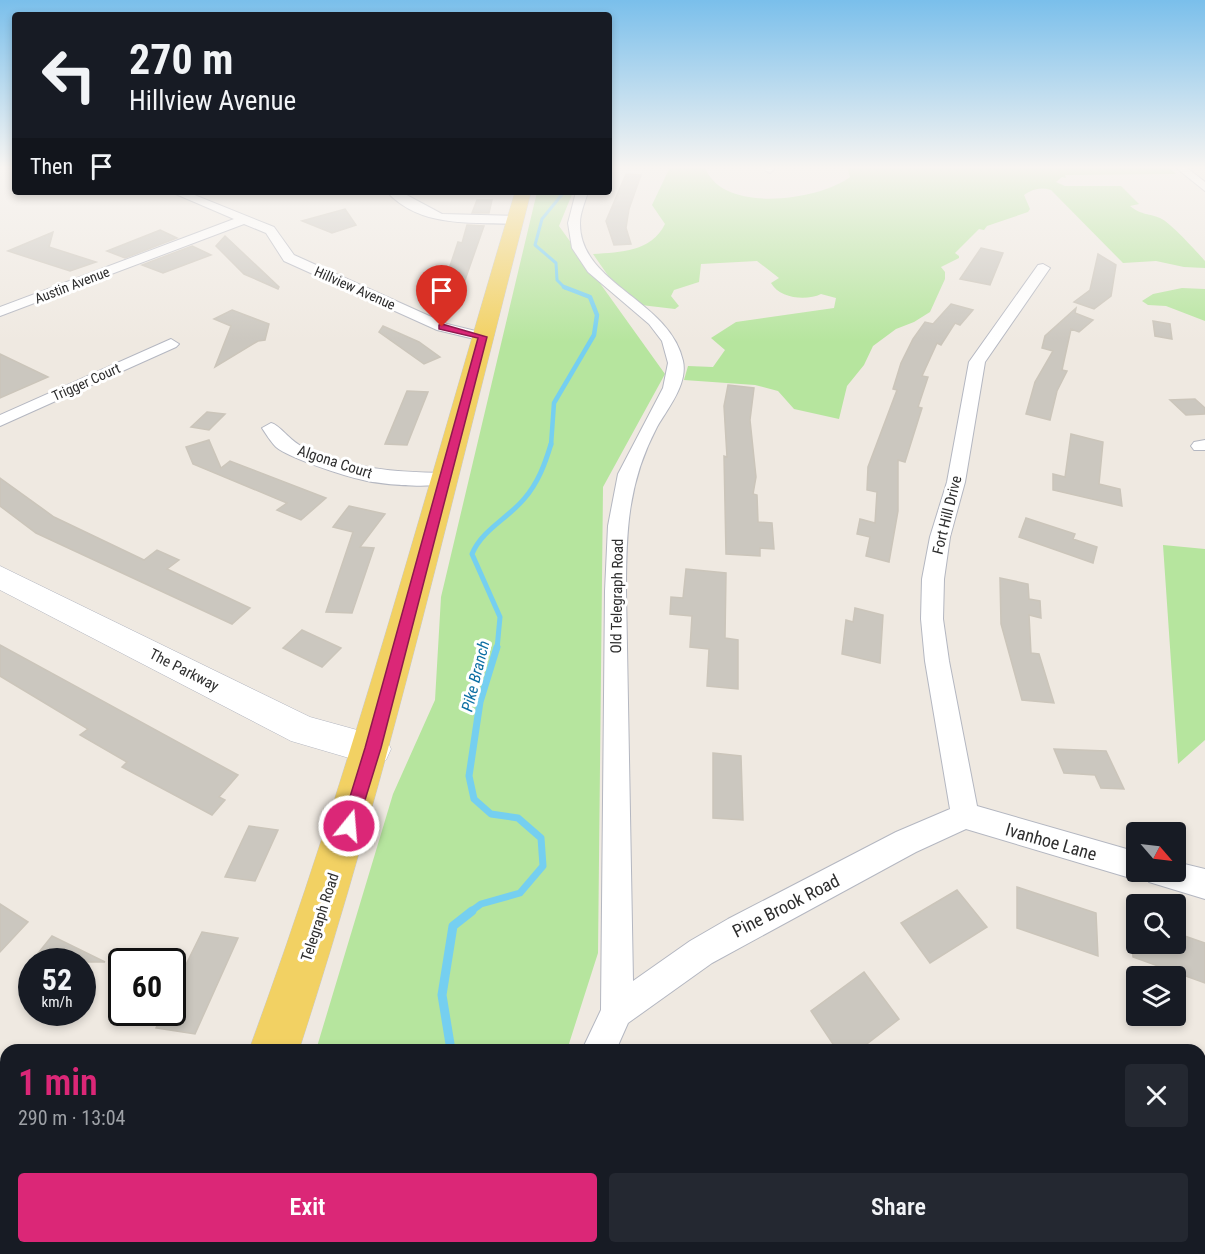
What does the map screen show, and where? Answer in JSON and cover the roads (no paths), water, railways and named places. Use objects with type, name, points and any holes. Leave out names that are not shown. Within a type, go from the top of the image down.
[{"type":"main road","name":"Telegraph Road","points":[[276,1044],[308,959],[373,748],[513,226]]},
{"type":"street","name":"Austin Avenue","points":[[0,312],[229,226]]},
{"type":"street","name":"Hillview Avenue","points":[[258,226],[276,235],[282,252],[289,258],[442,327],[483,337]]},
{"type":"street","name":"Old Telegraph Road","points":[[573,226],[581,250],[610,286],[661,329],[672,346],[676,366],[670,388],[631,466],[620,504],[616,610],[617,1012],[602,1044]]},
{"type":"street","name":"Fort Hill Drive","points":[[965,816],[937,662],[932,619],[933,579],[940,537],[956,482],[977,362],[1043,268]]},
{"type":"street","name":"Trigger Court","points":[[0,421],[171,344]]},
{"type":"street","name":"Algona Court","points":[[271,428],[282,443],[299,452],[364,475],[444,479]]},
{"type":"street","name":"The Parkway","points":[[0,577],[303,730],[373,748]]},
{"type":"street","name":"Pine Brook Road","points":[[617,1012],[701,952],[740,930],[906,842],[965,816]]},
{"type":"street","name":"Ivanhoe Lane","points":[[965,816],[1126,863]]},
{"type":"street","points":[[1186,879],[1205,884]]},
{"type":"waterway","name":"Pike Branch","points":[[540,226],[535,245],[556,263],[557,280],[564,287]]},
{"type":"waterway","name":"Pike Branch","points":[[551,445],[554,403],[594,335],[597,315],[590,297],[564,287]]},
{"type":"waterway","name":"Pike Branch","points":[[497,649],[500,617],[472,554],[488,531],[529,493],[540,473],[551,444]]},
{"type":"waterway","name":"Pike Branch","points":[[470,912],[481,904],[520,893],[543,866],[541,838],[518,818],[491,814],[474,799],[469,776],[480,702],[497,647]]},
{"type":"waterway","name":"Pike Branch","points":[[450,1044],[442,995],[453,926],[472,911]]}]
